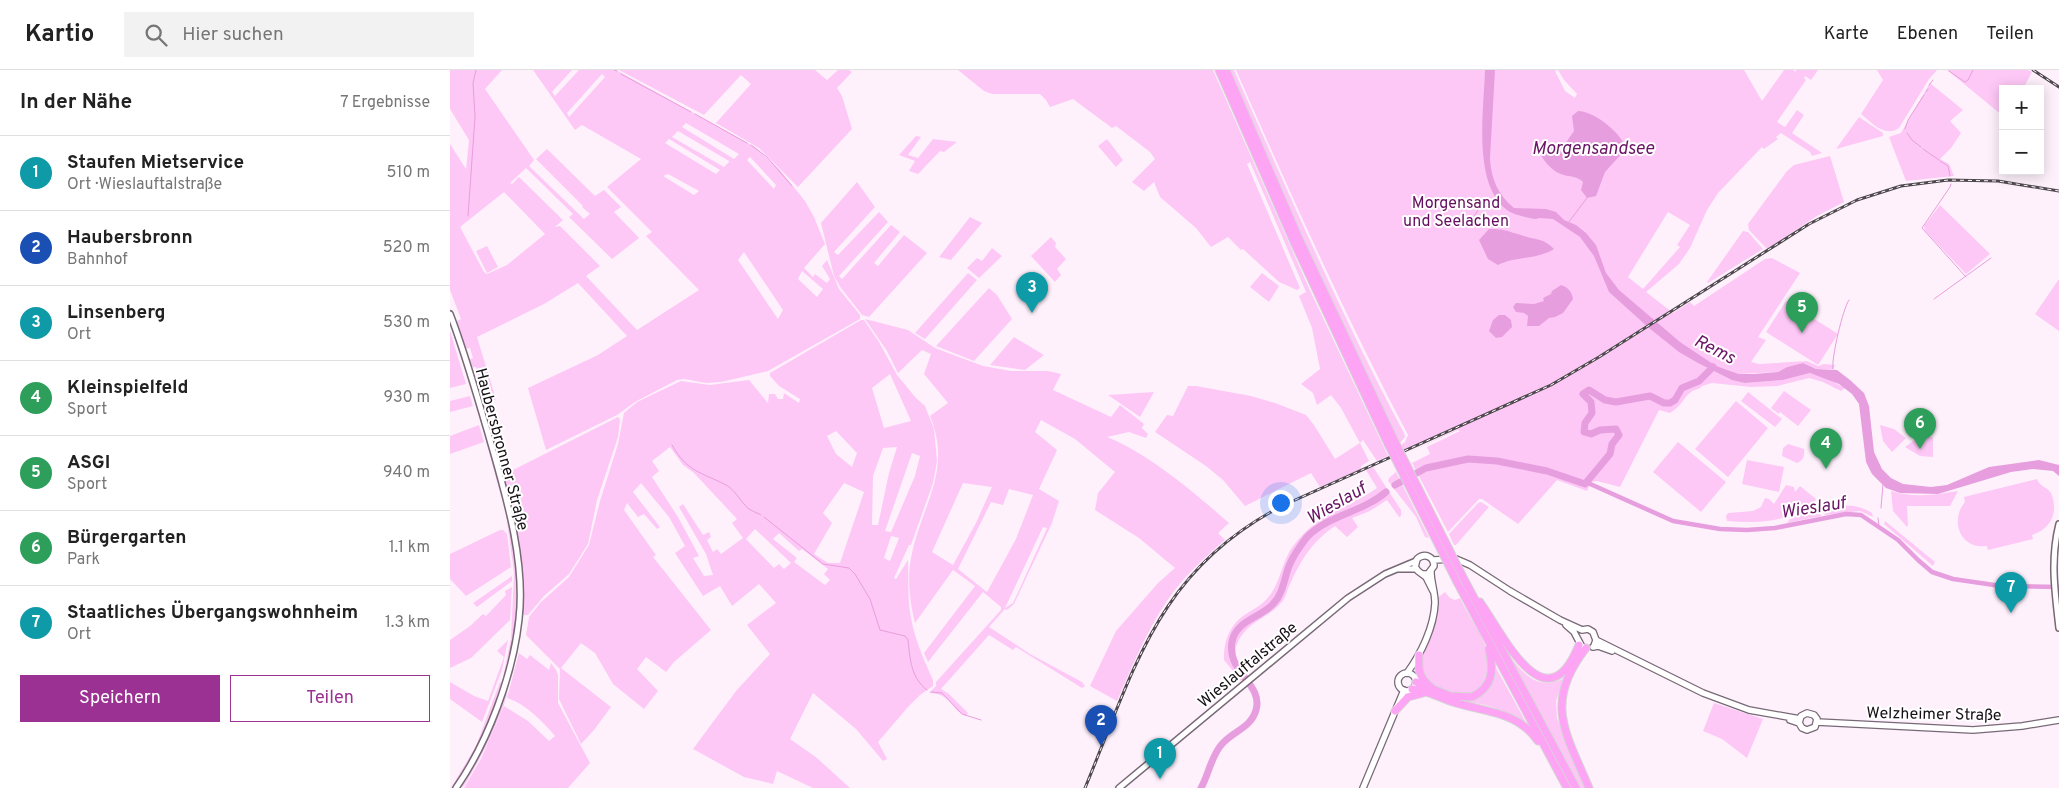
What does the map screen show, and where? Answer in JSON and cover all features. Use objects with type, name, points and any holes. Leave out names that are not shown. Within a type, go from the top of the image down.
[{"type":"highway","points":[[1219,70],[1290,234],[1391,442],[1483,618],[1576,788]]},
{"type":"highway","points":[[1226,70],[1299,239],[1391,442],[1483,618],[1492,669],[1489,683],[1482,692],[1472,698],[1434,692],[1413,694],[1404,700],[1395,711]]},
{"type":"highway","points":[[1483,618],[1535,676],[1554,678],[1565,671],[1581,644]]},
{"type":"highway","points":[[1488,641],[1567,788]]},
{"type":"highway","points":[[1581,644],[1564,688],[1560,711],[1565,729],[1589,788]]},
{"type":"highway","points":[[1418,655],[1418,668],[1421,679],[1434,692]]},
{"type":"highway","points":[[1412,680],[1458,703],[1503,713],[1516,720],[1537,738],[1545,753],[1552,759]]},
{"type":"main road","name":"Wieslauftalstraße","points":[[1416,561],[1425,555],[1433,560]]},
{"type":"main road","points":[[1363,788],[1404,690],[1412,680],[1414,664],[1433,618],[1433,560],[1456,559],[1470,565],[1560,620],[1582,630],[1588,629],[1593,632],[1595,643]]},
{"type":"main road","points":[[1416,561],[1416,569],[1423,574],[1434,592]]},
{"type":"main road","points":[[1423,574],[1448,562],[1462,562]]},
{"type":"main road","points":[[1560,620],[1581,644]]},
{"type":"main road","points":[[1581,644],[1582,630]]},
{"type":"main road","points":[[1581,644],[1595,643],[1624,654],[1703,693],[1749,710],[1800,721]]},
{"type":"main road","points":[[1404,690],[1399,687],[1398,682],[1402,674],[1412,680]]},
{"type":"main road","points":[[1809,712],[1816,717],[1817,723],[1813,729],[1807,730],[1802,728],[1800,721],[1802,714],[1809,712]]},
{"type":"main road","name":"Welzheimer Straße","points":[[1817,723],[1972,730],[2059,721]]},
{"type":"street","name":"Haubersbronner Straße","points":[[450,314],[461,342],[497,467],[514,539],[519,576],[520,603],[520,618],[505,681],[475,759],[456,788]]},
{"type":"street","points":[[2059,524],[2053,560],[2054,594],[2059,628]]},
{"type":"street","name":"Wieslauftalstraße","points":[[1120,788],[1348,598],[1371,581],[1416,561]]},
{"type":"street","name":"Wieslauftalstraße","points":[[1397,569],[1416,569]]},
{"type":"green space","points":[[450,70],[502,70],[485,89],[534,160],[529,166],[584,219],[590,214],[536,159],[547,149],[595,196],[604,190],[621,207],[614,212],[639,238],[612,259],[569,217],[573,214],[526,168],[510,183],[512,184],[519,177],[563,220],[555,227],[560,226],[600,266],[586,276],[637,330],[699,290],[646,236],[652,232],[607,187],[641,159],[582,125],[575,130],[533,70],[572,70],[552,92],[555,96],[579,70],[616,70],[755,147],[779,169],[805,201],[825,244],[804,268],[813,277],[815,274],[827,283],[830,279],[822,266],[827,260],[839,289],[860,315],[860,319],[768,371],[721,382],[706,383],[685,379],[677,380],[635,402],[617,415],[546,450],[528,388],[598,355],[627,336],[578,283],[544,304],[477,337],[496,399],[487,404],[476,367],[470,367],[468,360],[473,358],[470,348],[464,349],[455,322],[461,319],[450,290],[450,144],[466,169],[469,140],[450,109]],"holes":[[[602,74],[605,77],[569,117],[567,113]],[[686,123],[739,154],[734,159],[682,127]],[[678,131],[729,161],[724,167],[672,137]],[[669,139],[720,170],[716,174],[665,143]],[[750,157],[776,185],[774,189],[747,160]],[[668,174],[699,191],[694,195],[663,176]],[[504,192],[545,234],[507,265],[487,274],[484,272],[460,227]],[[744,252],[783,310],[778,319],[738,260]],[[802,271],[823,289],[817,297],[798,279]]]},
{"type":"green space","points":[[619,70],[815,70],[827,80],[838,70],[849,70],[852,72],[837,88],[842,96],[852,129],[798,187],[759,148],[716,123],[751,84],[741,75],[704,115]]},
{"type":"green space","points":[[958,70],[1213,70],[1308,286],[1388,456],[1377,461],[1363,440],[1360,443],[1341,408],[1331,395],[1317,405],[1313,393],[1301,384],[1320,369],[1312,328],[1299,296],[1306,292],[1250,162],[1247,164],[1300,288],[1297,290],[1279,282],[1228,237],[1211,247],[1196,228],[1160,197],[1154,182],[1144,191],[1132,182],[1155,159],[1150,152],[1116,126],[1112,128],[1073,99],[1050,107],[1040,94],[992,94],[984,91]]},
{"type":"green space","points":[[1229,70],[1234,70],[1358,344],[1404,433],[1405,437],[1400,443],[1321,280]]},
{"type":"green space","name":"Morgensand und Seelachen","points":[[1236,70],[1557,70],[1555,71],[1565,91],[1575,98],[1577,94],[1564,80],[1558,70],[1744,70],[1762,101],[1784,70],[1796,72],[1796,70],[1818,70],[1811,80],[1805,76],[1806,80],[1777,122],[1785,127],[1797,110],[1804,115],[1792,133],[1822,153],[1812,156],[1810,152],[1781,133],[1776,137],[1778,139],[1764,149],[1762,147],[1718,193],[1707,210],[1690,248],[1679,264],[1646,292],[1673,313],[1690,302],[1694,306],[1765,259],[1772,258],[1800,273],[1758,337],[1766,340],[1751,362],[1759,364],[1807,361],[1818,366],[1824,364],[1835,365],[1833,369],[1816,369],[1803,363],[1787,367],[1778,372],[1739,374],[1722,368],[1745,383],[1783,380],[1810,373],[1824,377],[1845,388],[1841,391],[1823,382],[1809,378],[1777,386],[1751,387],[1712,383],[1702,386],[1691,392],[1670,413],[1659,410],[1620,487],[1597,481],[1591,482],[1587,491],[1557,480],[1518,524],[1482,499],[1479,499],[1448,532],[1412,463],[1430,454],[1427,447],[1460,431],[1458,430],[1405,454],[1458,429],[1456,427],[1403,450],[1401,445],[1405,442],[1408,435],[1340,300]],"holes":[[[1668,212],[1690,225],[1677,245],[1680,247],[1643,289],[1628,277]]]},
{"type":"green space","points":[[1877,70],[1937,70],[1929,79],[1899,128],[1894,131],[1879,128],[1861,114],[1883,80]]},
{"type":"green space","points":[[1947,70],[2028,70],[2032,72],[2025,85],[1999,85],[1999,113]]},
{"type":"green space","points":[[1930,83],[1963,110],[1950,121],[1961,133],[1951,148],[1940,159],[1949,164],[1954,176],[1906,181],[1889,137],[1901,133]]},
{"type":"green space","points":[[1859,117],[1883,133],[1883,136],[1836,149]]},
{"type":"green space","points":[[916,136],[921,137],[908,155],[918,158],[933,139],[957,142],[944,152],[940,151],[918,174],[909,171],[915,161],[899,155]]},
{"type":"green space","points":[[1107,139],[1123,160],[1116,167],[1098,146]]},
{"type":"green space","points":[[1830,156],[1844,202],[1817,216],[1767,249],[1749,230],[1748,224],[1787,171],[1794,165]]},
{"type":"green space","points":[[857,182],[875,207],[834,252],[838,255],[879,212],[888,222],[839,276],[842,279],[891,225],[900,232],[874,263],[878,266],[904,235],[927,253],[869,317],[862,315],[834,276],[821,223]]},
{"type":"green space","points":[[1940,205],[1990,254],[1966,274],[1925,231],[1924,226]]},
{"type":"green space","points":[[970,217],[982,223],[951,260],[939,257]]},
{"type":"green space","points":[[1743,231],[1748,232],[1763,249],[1708,283],[1707,282]]},
{"type":"green space","points":[[1051,237],[1056,243],[1055,247],[1066,259],[1057,269],[1061,275],[1055,282],[1031,256]]},
{"type":"green space","points":[[487,246],[498,267],[487,273],[476,251]]},
{"type":"green space","points":[[992,248],[1002,256],[979,278],[967,268],[977,258],[982,261]]},
{"type":"green space","points":[[968,273],[977,280],[925,339],[915,333]]},
{"type":"green space","points":[[1262,273],[1279,286],[1269,302],[1250,287]]},
{"type":"green space","points":[[2059,279],[2059,331],[2035,314]]},
{"type":"green space","points":[[989,288],[997,295],[1012,319],[974,361],[936,346]]},
{"type":"green space","points":[[1786,301],[1838,334],[1818,365],[1766,332]]},
{"type":"green space","points":[[865,319],[908,330],[935,348],[983,366],[1011,371],[1048,371],[1061,374],[1053,390],[1111,417],[1120,405],[1144,424],[1142,428],[1148,434],[1146,438],[1129,432],[1107,437],[1139,453],[1155,464],[1187,487],[1229,523],[1218,533],[1225,540],[1186,576],[1159,613],[1117,701],[1090,686],[1116,631],[1158,583],[1175,568],[1139,538],[1095,510],[1098,493],[1115,472],[1075,439],[1041,420],[1035,432],[1057,450],[1039,489],[1059,501],[1052,523],[1014,604],[1007,610],[1005,609],[989,627],[1030,654],[1082,682],[1085,686],[1082,688],[1016,647],[1013,650],[989,635],[941,689],[949,694],[968,713],[966,716],[961,714],[943,696],[929,693],[936,686],[936,682],[1001,610],[1001,607],[983,592],[928,662],[924,653],[975,586],[953,570],[915,623],[910,591],[909,574],[911,558],[937,472],[936,436],[930,416],[948,403],[924,374],[931,354],[922,350],[898,373],[887,351]],"holes":[[[963,483],[992,487],[976,523],[953,565],[932,552]],[[1009,489],[1033,495],[1016,539],[987,592],[958,569],[991,502],[1003,505]],[[1043,527],[1047,528],[1013,603],[1005,608]]]},
{"type":"green space","points":[[864,320],[879,342],[897,375],[925,406],[934,429],[937,461],[933,483],[911,545],[909,545],[894,578],[896,579],[908,560],[911,618],[917,642],[933,680],[933,686],[908,707],[878,742],[887,759],[883,761],[856,729],[813,693],[790,739],[817,758],[850,788],[813,788],[777,771],[773,784],[744,777],[693,749],[736,691],[770,654],[747,625],[776,603],[759,584],[732,606],[720,586],[703,596],[675,553],[685,546],[669,517],[641,483],[633,492],[660,527],[657,529],[644,514],[638,517],[627,503],[624,510],[656,555],[653,557],[711,630],[674,662],[666,672],[646,657],[637,669],[658,691],[644,709],[613,684],[595,653],[581,643],[561,668],[611,707],[581,744],[559,699],[560,669],[526,635],[529,617],[541,602],[569,577],[589,545],[600,501],[618,444],[624,413],[637,402],[681,381],[710,385],[749,380],[768,403],[769,394],[775,394],[778,399],[783,399],[784,393],[799,403],[800,399],[779,386],[770,376],[770,373]],"holes":[[[890,374],[911,421],[884,428],[872,388]],[[836,431],[857,453],[852,467],[836,454],[827,436]],[[670,447],[683,465],[694,473],[737,519],[732,523],[743,538],[721,554],[717,549],[713,552],[707,540],[711,537],[709,532],[703,535],[683,504],[679,507],[706,554],[713,575],[704,576],[693,558],[699,556],[678,517],[652,477],[659,471],[652,461]],[[897,447],[889,473],[878,525],[872,525],[873,476],[883,448]],[[912,453],[920,456],[915,476],[891,532],[885,531]],[[844,483],[864,492],[840,563],[828,563],[814,554],[832,523],[823,513]],[[755,529],[791,563],[784,569],[779,564],[774,568],[746,539]],[[779,533],[799,551],[802,549],[828,569],[824,574],[830,580],[825,585],[794,562],[797,558],[773,539]],[[891,536],[899,538],[890,561],[884,558]]]},
{"type":"green space","points":[[450,331],[466,384],[450,388]]},
{"type":"green space","points":[[1014,337],[1044,355],[1025,370],[990,365]]},
{"type":"green space","points":[[1188,386],[1196,386],[1251,396],[1306,415],[1335,459],[1360,443],[1369,461],[1361,466],[1361,469],[1320,487],[1311,473],[1245,506],[1223,480],[1206,466],[1155,432],[1167,415],[1173,416]]},
{"type":"green space","points":[[1784,391],[1811,410],[1798,426],[1780,412],[1779,414],[1771,408]]},
{"type":"green space","points":[[1154,392],[1140,417],[1108,395]]},
{"type":"green space","points":[[1748,392],[1782,419],[1775,427],[1741,401]]},
{"type":"green space","points":[[470,396],[473,406],[450,412],[450,401]]},
{"type":"green space","points":[[1736,401],[1768,428],[1728,477],[1695,449]]},
{"type":"green space","points":[[479,410],[493,458],[502,500],[478,412]]},
{"type":"green space","points":[[618,417],[620,419],[618,437],[597,500],[588,544],[569,574],[544,596],[528,615],[524,615],[521,612],[522,591],[502,478],[505,474]]},
{"type":"green space","points":[[479,425],[484,442],[450,454],[450,436]]},
{"type":"green space","points":[[1880,425],[1894,429],[1906,438],[1892,452],[1883,441]]},
{"type":"green space","points":[[1922,437],[1933,437],[1933,457],[1920,456],[1905,447]]},
{"type":"green space","points":[[1678,442],[1726,482],[1701,512],[1653,472]]},
{"type":"green space","points":[[1788,444],[1804,449],[1801,461],[1797,463],[1782,456],[1783,448]]},
{"type":"green space","points":[[1747,460],[1784,467],[1779,492],[1742,484]]},
{"type":"green space","points":[[1373,467],[1401,510],[1401,516],[1399,517],[1387,500],[1370,511],[1352,518],[1358,527],[1347,537],[1335,526],[1320,538],[1299,565],[1283,601],[1275,609],[1251,625],[1241,636],[1235,652],[1237,661],[1246,676],[1241,681],[1224,660],[1226,642],[1234,625],[1267,599],[1276,584],[1289,553],[1302,535],[1318,521],[1377,488],[1366,470]]},
{"type":"green space","points":[[1396,472],[1429,538],[1425,537],[1416,517],[1388,481]]},
{"type":"green space","points":[[2037,479],[2051,493],[2054,513],[2044,529],[2032,535],[2033,539],[1988,550],[1987,546],[1978,546],[1964,539],[1960,533],[1958,517],[1965,502],[1964,497]]},
{"type":"green space","points":[[1786,485],[1794,487],[1795,492],[1800,486],[1816,499],[1815,501],[1796,513],[1774,520],[1763,522],[1727,521],[1726,516],[1728,513],[1753,511],[1761,507],[1765,498],[1774,504]]},
{"type":"green space","points":[[1891,491],[1916,495],[1933,495],[1958,491],[1950,506],[1907,506],[1907,527],[1893,511]]},
{"type":"green space","points":[[1481,502],[1489,507],[1454,545],[1449,534]]},
{"type":"green space","points":[[1818,502],[1821,516],[1787,523],[1790,519],[1804,513]]},
{"type":"green space","points":[[1824,505],[1825,508],[1843,505],[1856,506],[1872,513],[1873,517],[1860,511],[1825,515],[1822,507]]},
{"type":"green space","points":[[505,506],[516,575],[517,610],[511,654],[503,678],[511,638],[514,573]]},
{"type":"green space","points":[[1885,521],[1935,562],[1933,566],[1884,524]]},
{"type":"green space","points":[[500,530],[507,534],[511,567],[466,596],[450,579],[450,554]]},
{"type":"green space","points":[[512,576],[512,581],[477,607],[473,603]]},
{"type":"green space","points":[[512,587],[510,620],[471,658],[450,668],[450,640],[483,614],[486,616],[506,595],[505,591]]},
{"type":"green space","points":[[1445,592],[1450,598],[1455,600],[1460,598],[1487,650],[1489,658],[1488,675],[1481,688],[1475,693],[1458,695],[1426,682],[1420,662],[1430,636],[1437,598]]},
{"type":"green space","points":[[508,640],[502,670],[482,722],[450,699],[450,682],[474,696],[488,701],[504,657],[497,651]]},
{"type":"green space","points":[[1505,650],[1523,672],[1537,681],[1545,683],[1554,682],[1564,678],[1556,701],[1557,718],[1585,788],[1580,788]]},
{"type":"green space","points":[[519,653],[527,659],[530,655],[549,670],[551,663],[556,670],[558,675],[558,703],[590,763],[568,788],[464,788],[481,759],[504,706],[528,721],[549,741],[555,736],[521,704],[507,698]]},
{"type":"green space","points":[[1495,666],[1529,728],[1496,708],[1459,701],[1479,696],[1489,682]]},
{"type":"green space","points":[[500,682],[502,683],[492,712],[481,737],[462,775],[454,788],[451,788],[476,746]]},
{"type":"green space","points":[[508,683],[503,706],[491,736],[464,786],[459,788],[484,744]]},
{"type":"green space","points":[[1714,703],[1763,719],[1747,758],[1722,739],[1703,731]]},
{"type":"water","points":[[1485,70],[1495,70],[1490,158],[1496,186],[1504,198],[1514,208],[1546,209],[1556,212],[1564,220],[1576,225],[1586,233],[1596,245],[1606,273],[1619,290],[1680,342],[1716,366],[1739,374],[1778,372],[1787,367],[1803,363],[1816,369],[1837,370],[1864,393],[1869,406],[1874,452],[1882,469],[1891,478],[1903,484],[1931,487],[1947,485],[1989,467],[2039,460],[2059,465],[2059,476],[2053,471],[2033,469],[2011,472],[1938,494],[1900,493],[1886,488],[1872,474],[1866,462],[1859,404],[1852,394],[1839,384],[1810,373],[1783,380],[1745,383],[1732,380],[1679,352],[1609,292],[1594,256],[1580,237],[1553,219],[1536,219],[1513,213],[1507,210],[1496,198],[1484,165],[1482,145]]},
{"type":"water","name":"Morgensandsee","points":[[1578,111],[1592,115],[1607,124],[1619,136],[1626,149],[1605,172],[1596,196],[1587,198],[1581,190],[1583,182],[1581,180],[1555,171],[1536,147],[1546,143],[1558,148],[1560,151],[1574,131],[1572,116]]},
{"type":"water","points":[[1489,229],[1506,230],[1539,240],[1554,249],[1540,255],[1512,260],[1498,265],[1488,259],[1479,240]]},
{"type":"water","points":[[1561,285],[1569,290],[1573,299],[1563,313],[1549,318],[1539,326],[1527,326],[1528,316],[1524,313],[1516,312],[1513,307],[1516,303],[1534,304],[1544,301],[1543,298]]},
{"type":"water","points":[[1499,315],[1505,315],[1511,320],[1512,327],[1502,337],[1496,338],[1489,331],[1493,320]]},
{"type":"waterway","points":[[468,216],[475,117],[473,83],[476,70]]},
{"type":"waterway","points":[[1949,71],[1965,82],[1973,70]]},
{"type":"waterway","points":[[621,74],[691,112]]},
{"type":"waterway","points":[[1929,85],[1933,80]]},
{"type":"waterway","points":[[1905,129],[1908,120],[1924,95]]},
{"type":"waterway","points":[[695,114],[747,143]]},
{"type":"waterway","points":[[1907,133],[1921,147]]},
{"type":"waterway","points":[[751,145],[767,157],[792,186]]},
{"type":"waterway","points":[[1923,149],[1939,160]]},
{"type":"waterway","points":[[1940,161],[1948,166],[1950,176]]},
{"type":"waterway","points":[[1951,184],[1922,228],[1966,277]]},
{"type":"waterway","points":[[1568,223],[1587,198]]},
{"type":"waterway","points":[[1467,227],[1480,207],[1500,202]]},
{"type":"waterway","points":[[1934,299],[1991,258]]},
{"type":"waterway","points":[[1833,369],[1838,334],[1849,300]]},
{"type":"waterway","name":"Wieslauf","points":[[1395,485],[1426,468],[1468,459],[1497,461],[1547,471],[1585,484],[1610,454],[1612,444],[1619,435],[1616,429],[1600,430],[1591,434],[1584,432],[1585,423],[1592,413],[1591,402],[1583,394],[1589,390],[1605,400],[1616,402],[1650,396],[1664,403],[1670,403],[1675,400],[1682,388],[1699,381],[1713,367]]},
{"type":"waterway","points":[[672,445],[683,461],[689,466],[729,487],[746,507],[761,515]]},
{"type":"waterway","name":"Wieslauf","points":[[1588,483],[1673,521],[1720,529],[1775,528],[1846,514],[1861,515],[1898,540],[1932,572],[1953,579],[2001,586],[2059,587]]},
{"type":"waterway","points":[[1881,508],[1883,484]]},
{"type":"waterway","name":"Wieslauf","points":[[1201,788],[1218,749],[1226,740],[1250,721],[1256,710],[1257,701],[1254,692],[1238,668],[1231,649],[1236,632],[1276,600],[1291,562],[1307,537],[1335,518],[1377,499],[1386,492]]},
{"type":"waterway","points":[[764,517],[823,564],[849,568],[855,574],[870,599],[880,630],[905,636],[908,640],[914,674],[927,690]]},
{"type":"waterway","name":"Wieslauf","points":[[1878,518],[1879,526]]},
{"type":"waterway","points":[[931,692],[942,693],[962,714],[981,720]]},
{"type":"railway","points":[[2033,70],[2059,87]]},
{"type":"railway","points":[[1085,788],[1119,702],[1156,626],[1179,591],[1207,559],[1241,531],[1284,505],[1551,385],[1599,357],[1809,224],[1857,200],[1901,186],[1948,180],[1998,181],[2059,191]]},
{"type":"place","name":"Linsenberg","points":[[1032,313]]},
{"type":"place","name":"ASGI","points":[[1802,333]]},
{"type":"place","name":"Bürgergarten","points":[[1920,449]]},
{"type":"place","name":"Kleinspielfeld","points":[[1826,469]]},
{"type":"place","name":"Staatliches Übergangswohnheim","points":[[2011,613]]},
{"type":"place","name":"Haubersbronn","points":[[1101,746]]},
{"type":"place","name":"Staufen Mietservice","points":[[1160,779]]},
{"type":"water label","name":"Rems","points":[[1715,349]]}]
